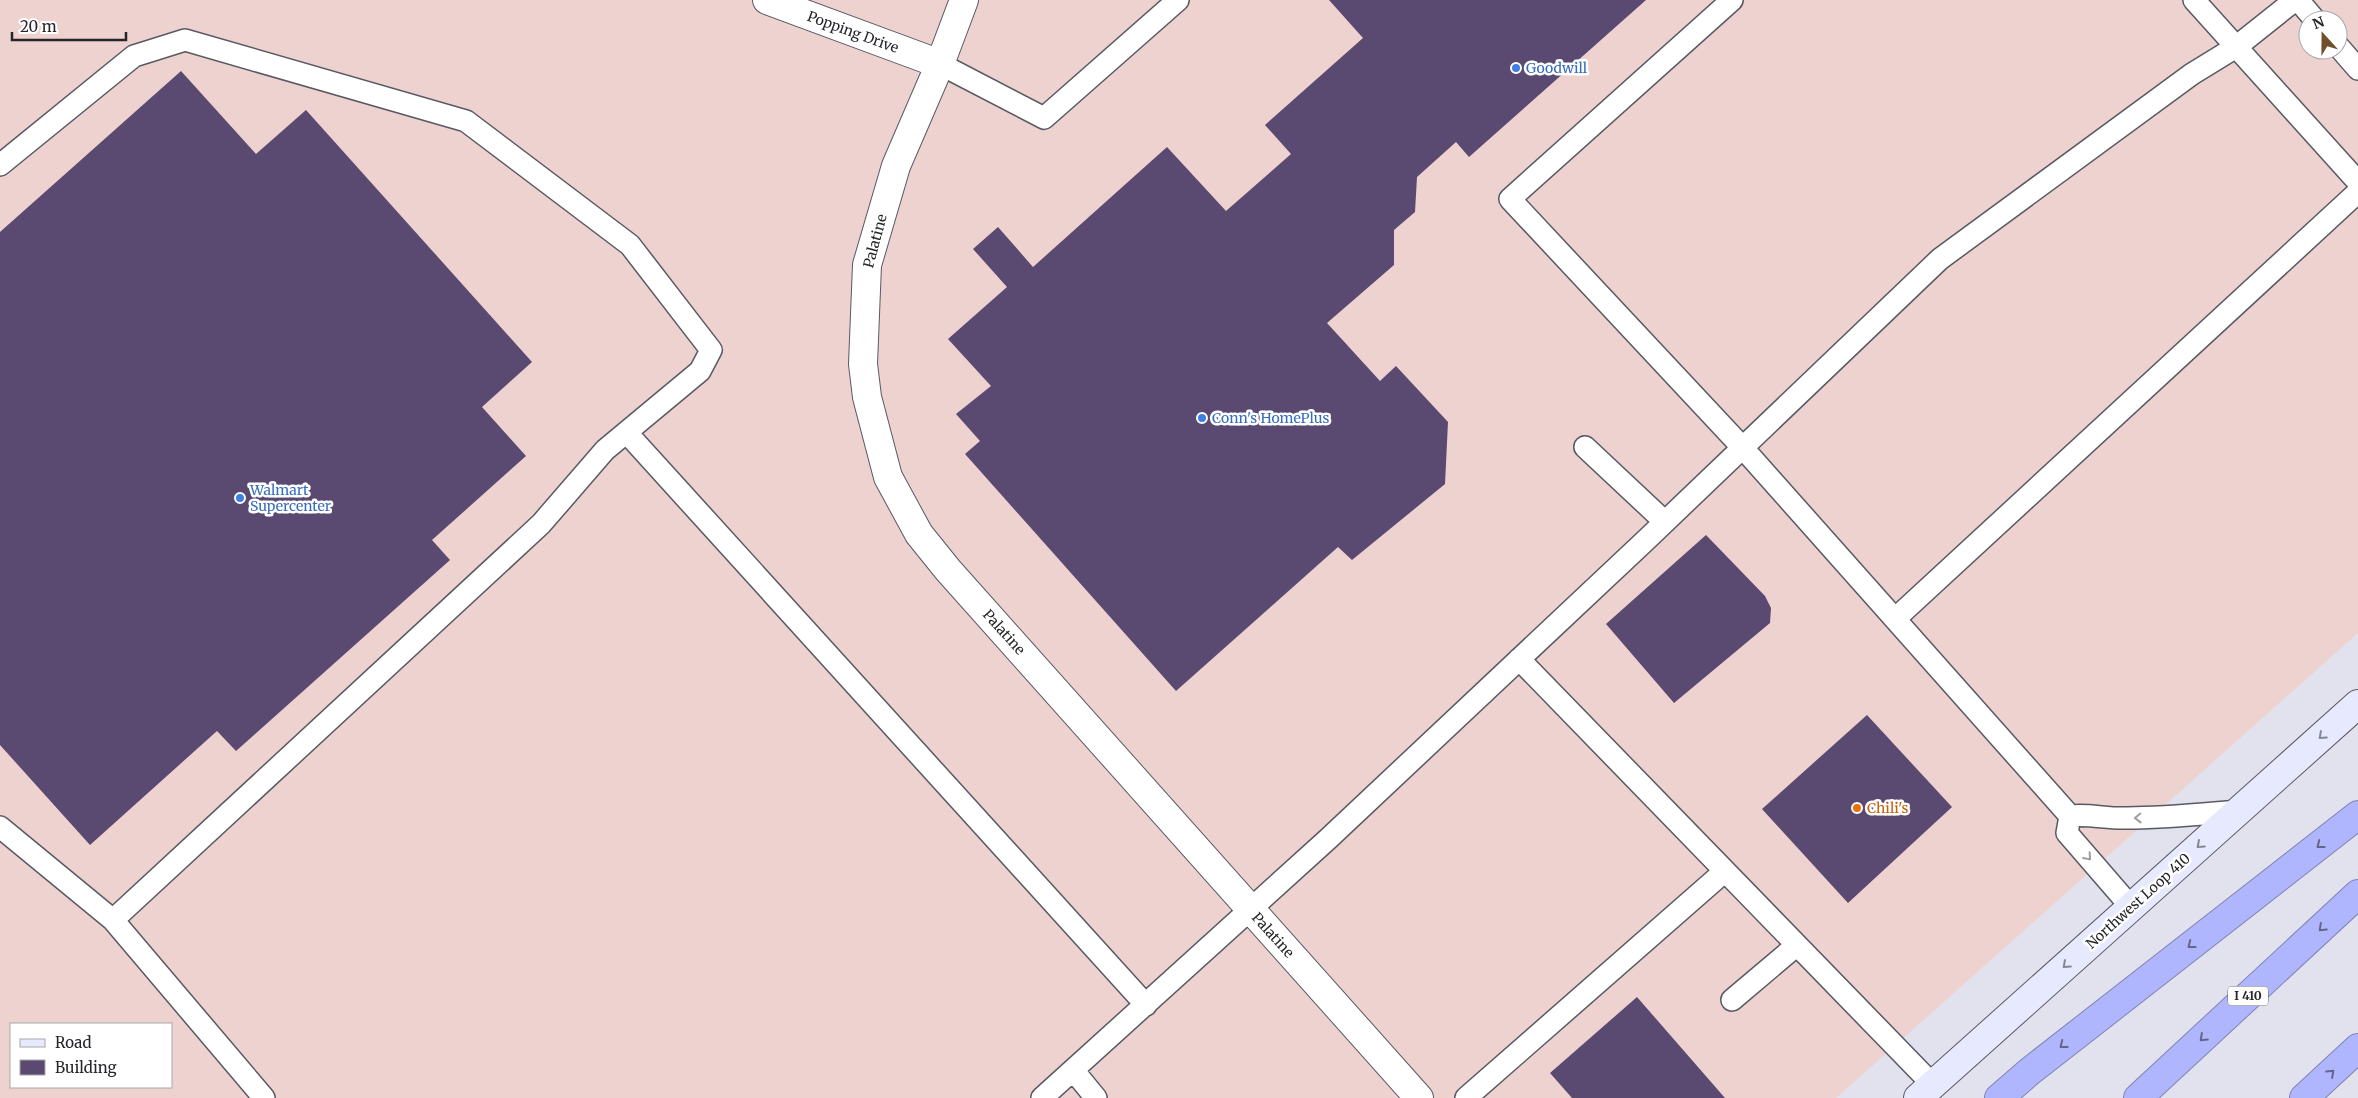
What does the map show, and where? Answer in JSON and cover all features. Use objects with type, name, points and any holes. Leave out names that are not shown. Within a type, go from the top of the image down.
[{"type":"highway","points":[[1999,1098],[2028,1072],[2358,815]]},
{"type":"highway","name":"I 410","points":[[2138,1098],[2358,894]]},
{"type":"highway","points":[[2304,1098],[2358,1048]]},
{"type":"main road","name":"Northwest Loop 410","points":[[1926,1091],[2358,704]]},
{"type":"street","name":"Popping Drive","points":[[767,0],[940,64]]},
{"type":"street","name":"Palatine","points":[[964,0],[940,64],[896,166],[867,265],[863,364],[867,396],[888,476],[919,534],[948,570],[1419,1098]]},
{"type":"lane","points":[[940,64],[1044,118],[1178,0]]},
{"type":"lane","points":[[1732,0],[1510,199],[1742,447],[2070,816]]},
{"type":"lane","points":[[2194,0],[2358,182]]},
{"type":"lane","points":[[1042,1098],[1251,910],[1665,522],[1940,259],[2192,74],[2236,46],[2296,0],[2306,10]]},
{"type":"lane","points":[[0,165],[134,56],[185,40],[466,121],[630,245],[711,350],[700,371],[605,450],[540,524],[113,920]]},
{"type":"lane","points":[[2348,58],[2358,69]]},
{"type":"lane","points":[[1895,619],[2358,192]]},
{"type":"lane","points":[[627,432],[1146,1005]]},
{"type":"lane","points":[[1585,447],[1665,522]]},
{"type":"lane","points":[[1519,659],[1797,945],[1926,1091]]},
{"type":"lane","points":[[2070,816],[2144,818],[2239,811]]},
{"type":"lane","points":[[2070,816],[2067,833],[2131,907]]},
{"type":"lane","points":[[0,827],[113,920],[264,1098]]},
{"type":"lane","points":[[1466,1098],[1726,871]]},
{"type":"lane","points":[[1732,1000],[1797,945]]},
{"type":"lane","points":[[1073,1070],[1096,1098]]},
{"type":"shaded area","points":[[0,0],[2358,0],[2358,633],[1836,1098],[0,1098]]},
{"type":"building","name":"Conn's HomePlus","points":[[1329,0],[1646,0],[1469,157],[1456,142],[1417,177],[1415,212],[1394,230],[1394,265],[1327,323],[1380,381],[1396,366],[1448,422],[1445,484],[1352,560],[1338,547],[1176,691],[965,454],[980,441],[956,414],[991,386],[948,339],[1007,287],[973,249],[998,227],[1033,267],[1167,147],[1226,211],[1291,154],[1265,125],[1363,38]]},
{"type":"building","name":"Walmart Supercenter","points":[[181,71],[256,154],[306,110],[532,362],[482,407],[526,456],[432,540],[450,560],[236,751],[217,731],[90,845],[0,745],[0,232]]},
{"type":"building","points":[[1706,535],[1765,596],[1771,608],[1770,623],[1674,703],[1606,624]]},
{"type":"building","name":"Chili's","points":[[1867,715],[1952,807],[1848,903],[1762,809]]},
{"type":"building","points":[[1637,997],[1725,1098],[1572,1098],[1550,1073]]},
{"type":"place","name":"Goodwill","points":[[1516,68]]},
{"type":"place","name":"Conn's HomePlus","points":[[1202,418]]},
{"type":"place","name":"Walmart Supercenter","points":[[240,498]]},
{"type":"place","name":"Chili's","points":[[1857,808]]}]
